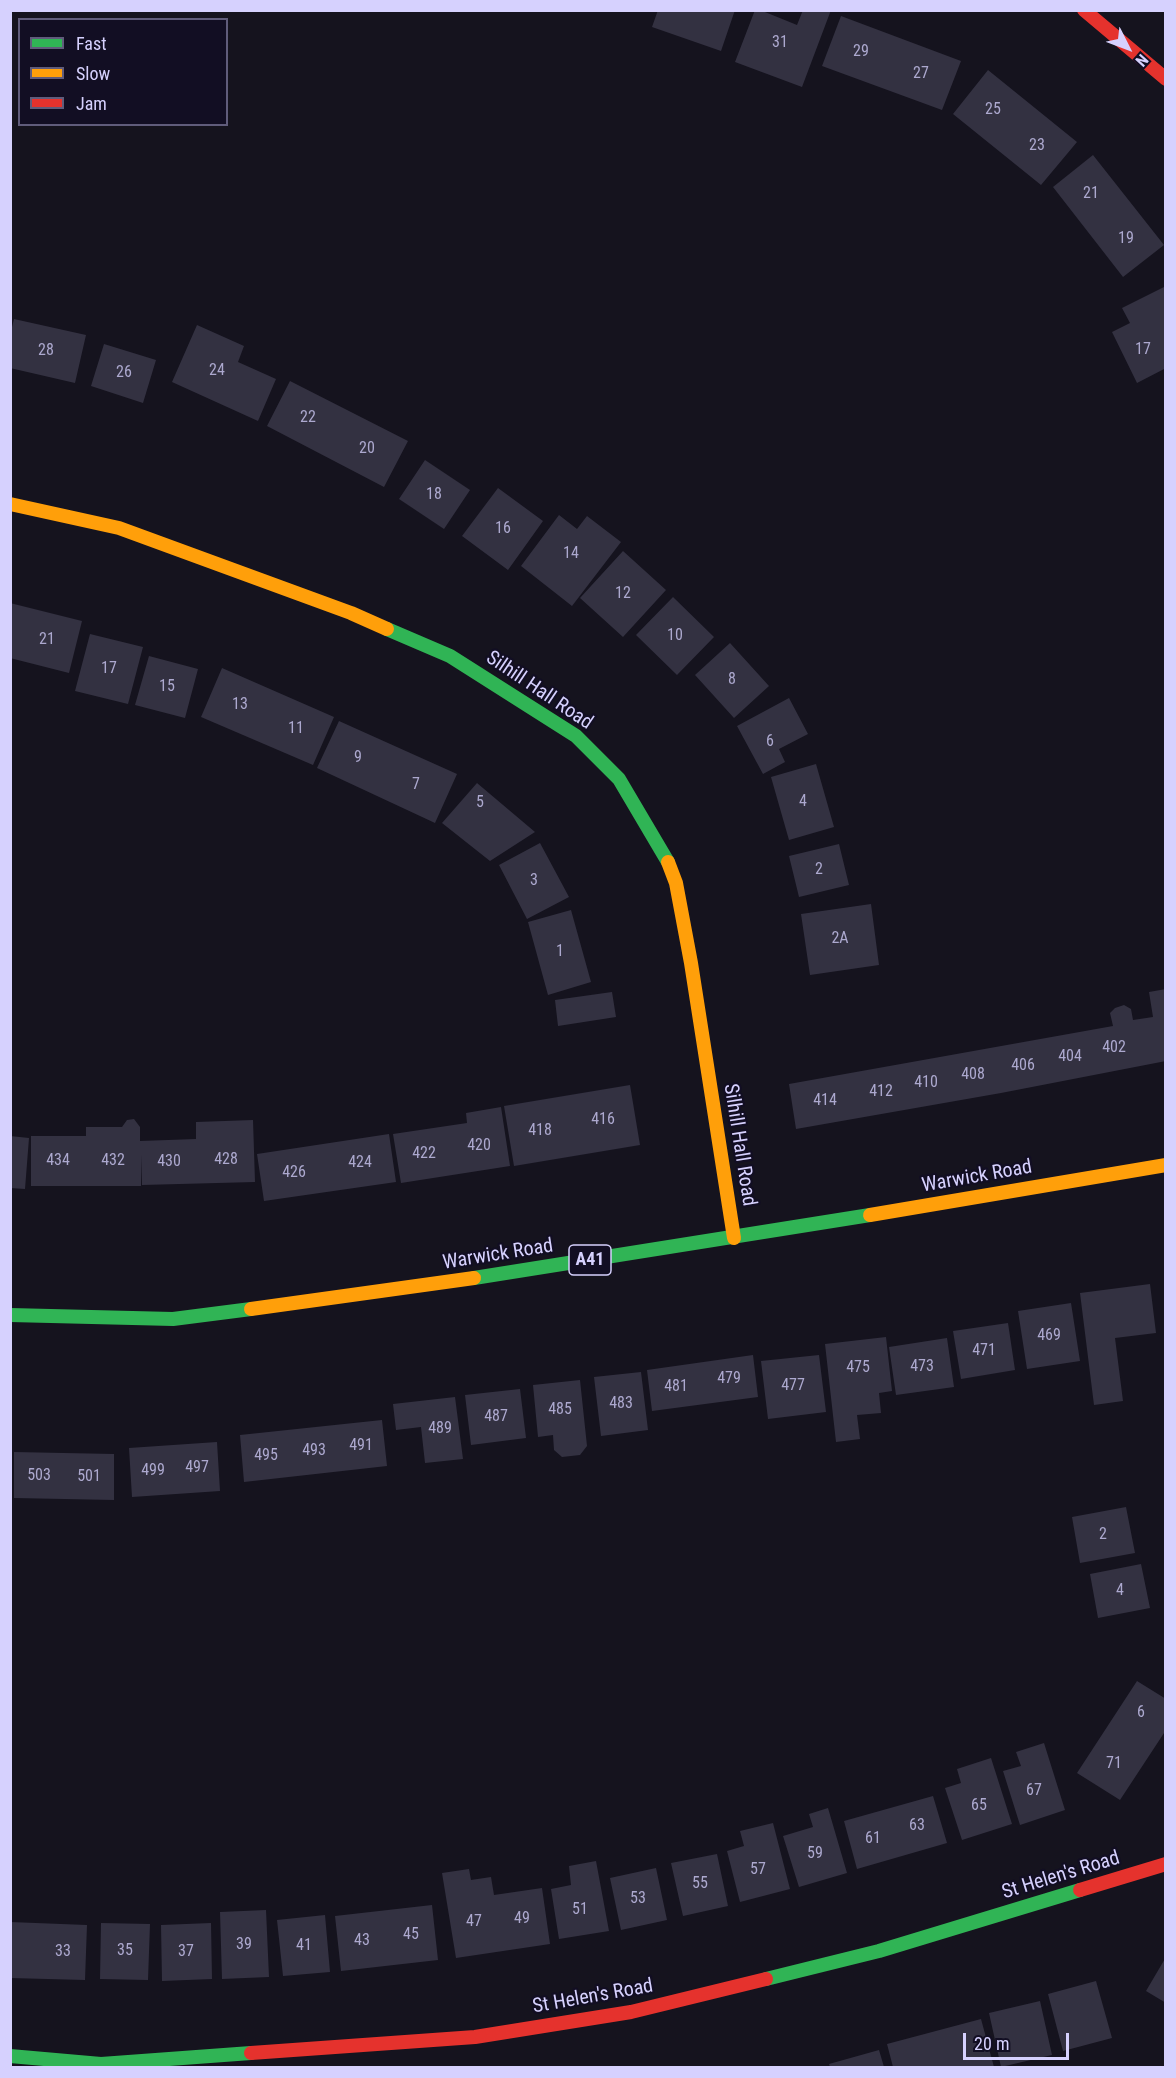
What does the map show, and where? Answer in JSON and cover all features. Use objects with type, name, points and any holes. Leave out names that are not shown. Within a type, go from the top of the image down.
[{"type":"main road","points":[[1084,10],[1166,79]]},
{"type":"main road","name":"Silhill Hall Road","points":[[10,504],[118,528],[351,613],[450,656],[576,736],[619,779],[667,860],[676,883],[691,963],[734,1238]]},
{"type":"main road","name":"Warwick Road","points":[[10,1315],[173,1319],[464,1280],[734,1238],[1166,1165]]},
{"type":"main road","name":"St Helen's Road","points":[[10,2056],[101,2064],[159,2060],[476,2037],[632,2012],[879,1952],[1166,1864]]},
{"type":"building","points":[[658,10],[735,10],[721,51],[652,27]]},
{"type":"building","points":[[755,10],[797,25],[803,10],[831,10],[802,87],[735,62]]},
{"type":"building","points":[[841,16],[961,61],[942,110],[822,66]]},
{"type":"building","points":[[988,70],[1077,142],[1041,185],[953,114]]},
{"type":"building","points":[[1093,155],[1164,245],[1123,277],[1053,187]]},
{"type":"building","points":[[1166,286],[1166,368],[1137,383],[1112,332],[1130,323],[1122,308]]},
{"type":"building","points":[[14,319],[86,335],[75,383],[10,368],[10,335]]},
{"type":"building","points":[[197,325],[244,346],[238,362],[276,379],[258,421],[172,382]]},
{"type":"building","points":[[104,344],[156,360],[143,403],[91,386]]},
{"type":"building","points":[[290,381],[408,441],[384,487],[267,426]]},
{"type":"building","points":[[425,460],[470,490],[444,529],[399,499]]},
{"type":"building","points":[[498,488],[543,521],[508,570],[462,536]]},
{"type":"building","points":[[559,515],[577,529],[587,516],[621,542],[572,606],[521,566]]},
{"type":"building","points":[[623,551],[666,590],[623,637],[580,598]]},
{"type":"building","points":[[673,597],[714,637],[677,675],[636,635]]},
{"type":"building","points":[[10,603],[82,621],[69,673],[10,658]]},
{"type":"building","points":[[90,634],[143,647],[128,704],[75,691]]},
{"type":"building","points":[[730,643],[769,686],[734,718],[695,675]]},
{"type":"building","points":[[149,656],[198,669],[185,718],[135,705]]},
{"type":"building","points":[[222,668],[334,717],[313,765],[201,717]]},
{"type":"building","points":[[789,698],[808,734],[779,749],[785,762],[763,774],[737,726]]},
{"type":"building","points":[[339,721],[457,774],[435,823],[317,768]]},
{"type":"building","points":[[816,764],[834,827],[789,840],[771,777]]},
{"type":"building","points":[[477,783],[535,832],[490,861],[442,823]]},
{"type":"building","points":[[540,843],[569,897],[527,919],[499,865]]},
{"type":"building","points":[[839,844],[849,885],[799,897],[789,856]]},
{"type":"building","points":[[871,904],[879,965],[810,975],[801,914]]},
{"type":"building","points":[[571,910],[591,982],[548,995],[528,922]]},
{"type":"building","points":[[1166,989],[1166,1061],[796,1129],[789,1084],[1113,1026],[1110,1013],[1115,1008],[1124,1005],[1131,1009],[1133,1020],[1153,1017],[1149,992]]},
{"type":"building","points":[[612,992],[616,1017],[558,1026],[555,1000]]},
{"type":"building","points":[[630,1085],[640,1145],[514,1166],[504,1106]]},
{"type":"building","points":[[501,1107],[510,1166],[401,1183],[393,1134],[467,1123],[466,1113]]},
{"type":"building","points":[[134,1119],[140,1127],[140,1141],[196,1139],[196,1122],[253,1120],[255,1182],[142,1185],[141,1155],[141,1186],[31,1186],[31,1136],[86,1136],[86,1127],[122,1127],[127,1120]]},
{"type":"building","points":[[389,1134],[396,1182],[264,1201],[257,1154]]},
{"type":"building","points":[[10,1136],[29,1138],[25,1189],[10,1188]]},
{"type":"building","points":[[1150,1284],[1156,1333],[1115,1338],[1123,1401],[1094,1405],[1080,1293]]},
{"type":"building","points":[[1071,1303],[1080,1361],[1027,1369],[1018,1311]]},
{"type":"building","points":[[1008,1323],[1015,1370],[961,1379],[953,1331]]},
{"type":"building","points":[[886,1337],[892,1391],[879,1393],[881,1413],[857,1415],[860,1439],[836,1442],[825,1344]]},
{"type":"building","points":[[947,1338],[954,1387],[896,1395],[889,1347]]},
{"type":"building","points":[[753,1355],[758,1397],[652,1411],[647,1370]]},
{"type":"building","points":[[819,1355],[826,1412],[768,1419],[761,1361]]},
{"type":"building","points":[[641,1372],[648,1430],[601,1436],[594,1377]]},
{"type":"building","points":[[580,1380],[587,1446],[580,1455],[562,1457],[554,1450],[553,1435],[538,1437],[533,1385]]},
{"type":"building","points":[[520,1389],[526,1438],[471,1445],[465,1395]]},
{"type":"building","points":[[455,1397],[463,1459],[425,1463],[421,1427],[396,1430],[393,1404]]},
{"type":"building","points":[[382,1420],[387,1466],[244,1482],[240,1435]]},
{"type":"building","points":[[217,1442],[220,1491],[132,1497],[129,1448]]},
{"type":"building","points":[[14,1452],[114,1454],[114,1500],[14,1498]]},
{"type":"building","points":[[1126,1507],[1135,1553],[1080,1563],[1072,1517]]},
{"type":"building","points":[[1141,1564],[1150,1608],[1098,1618],[1090,1574]]},
{"type":"building","points":[[1137,1681],[1166,1699],[1166,1730],[1120,1800],[1077,1773]]},
{"type":"building","points":[[1044,1743],[1065,1810],[1020,1825],[1003,1771],[1021,1766],[1016,1752]]},
{"type":"building","points":[[991,1758],[1012,1824],[962,1840],[945,1788],[961,1783],[957,1769]]},
{"type":"building","points":[[933,1796],[947,1843],[857,1869],[844,1821]]},
{"type":"building","points":[[828,1808],[847,1873],[799,1887],[783,1836],[813,1827],[809,1814]]},
{"type":"building","points":[[773,1823],[790,1889],[740,1902],[727,1851],[744,1846],[740,1831]]},
{"type":"building","points":[[717,1854],[728,1906],[683,1916],[671,1863]]},
{"type":"building","points":[[596,1861],[609,1931],[559,1939],[551,1889],[571,1885],[569,1866]]},
{"type":"building","points":[[656,1868],[667,1920],[621,1930],[610,1878]]},
{"type":"building","points":[[469,1869],[471,1880],[491,1877],[494,1895],[542,1888],[550,1944],[456,1958],[442,1873]]},
{"type":"building","points":[[432,1905],[438,1960],[341,1971],[335,1916]]},
{"type":"building","points":[[266,1910],[269,1977],[222,1979],[220,1912]]},
{"type":"building","points":[[325,1915],[330,1972],[283,1976],[277,1920]]},
{"type":"building","points":[[10,1922],[87,1925],[85,1980],[10,1978]]},
{"type":"building","points":[[101,1923],[150,1924],[148,1980],[100,1979]]},
{"type":"building","points":[[211,1923],[212,1979],[162,1981],[161,1925]]},
{"type":"building","points":[[1166,1957],[1166,2003],[1146,1991]]},
{"type":"building","points":[[1096,1981],[1112,2038],[1063,2051],[1048,1994]]},
{"type":"building","points":[[1040,2001],[1052,2055],[1001,2067],[989,2013]]},
{"type":"building","points":[[981,2019],[994,2067],[893,2067],[887,2044]]},
{"type":"building","points":[[879,2050],[884,2067],[830,2067],[829,2064]]},
{"type":"traffic: fast","points":[[387,629],[450,656],[576,736],[619,779],[668,862]]},
{"type":"traffic: fast","points":[[474,1278],[870,1215]]},
{"type":"traffic: fast","points":[[10,1315],[173,1319],[251,1309]]},
{"type":"traffic: fast","points":[[766,1979],[879,1951],[1080,1890]]},
{"type":"traffic: fast","points":[[10,2056],[101,2064],[251,2053]]},
{"type":"traffic: slow","points":[[10,504],[119,528],[351,613],[387,629]]},
{"type":"traffic: slow","points":[[668,862],[676,883],[691,963],[734,1238]]},
{"type":"traffic: slow","points":[[870,1215],[1166,1165]]},
{"type":"traffic: slow","points":[[251,1309],[474,1278]]},
{"type":"traffic: jam","points":[[1084,10],[1166,79]]},
{"type":"traffic: jam","points":[[1080,1890],[1166,1864]]},
{"type":"traffic: jam","points":[[251,2053],[475,2037],[631,2012],[766,1979]]}]
